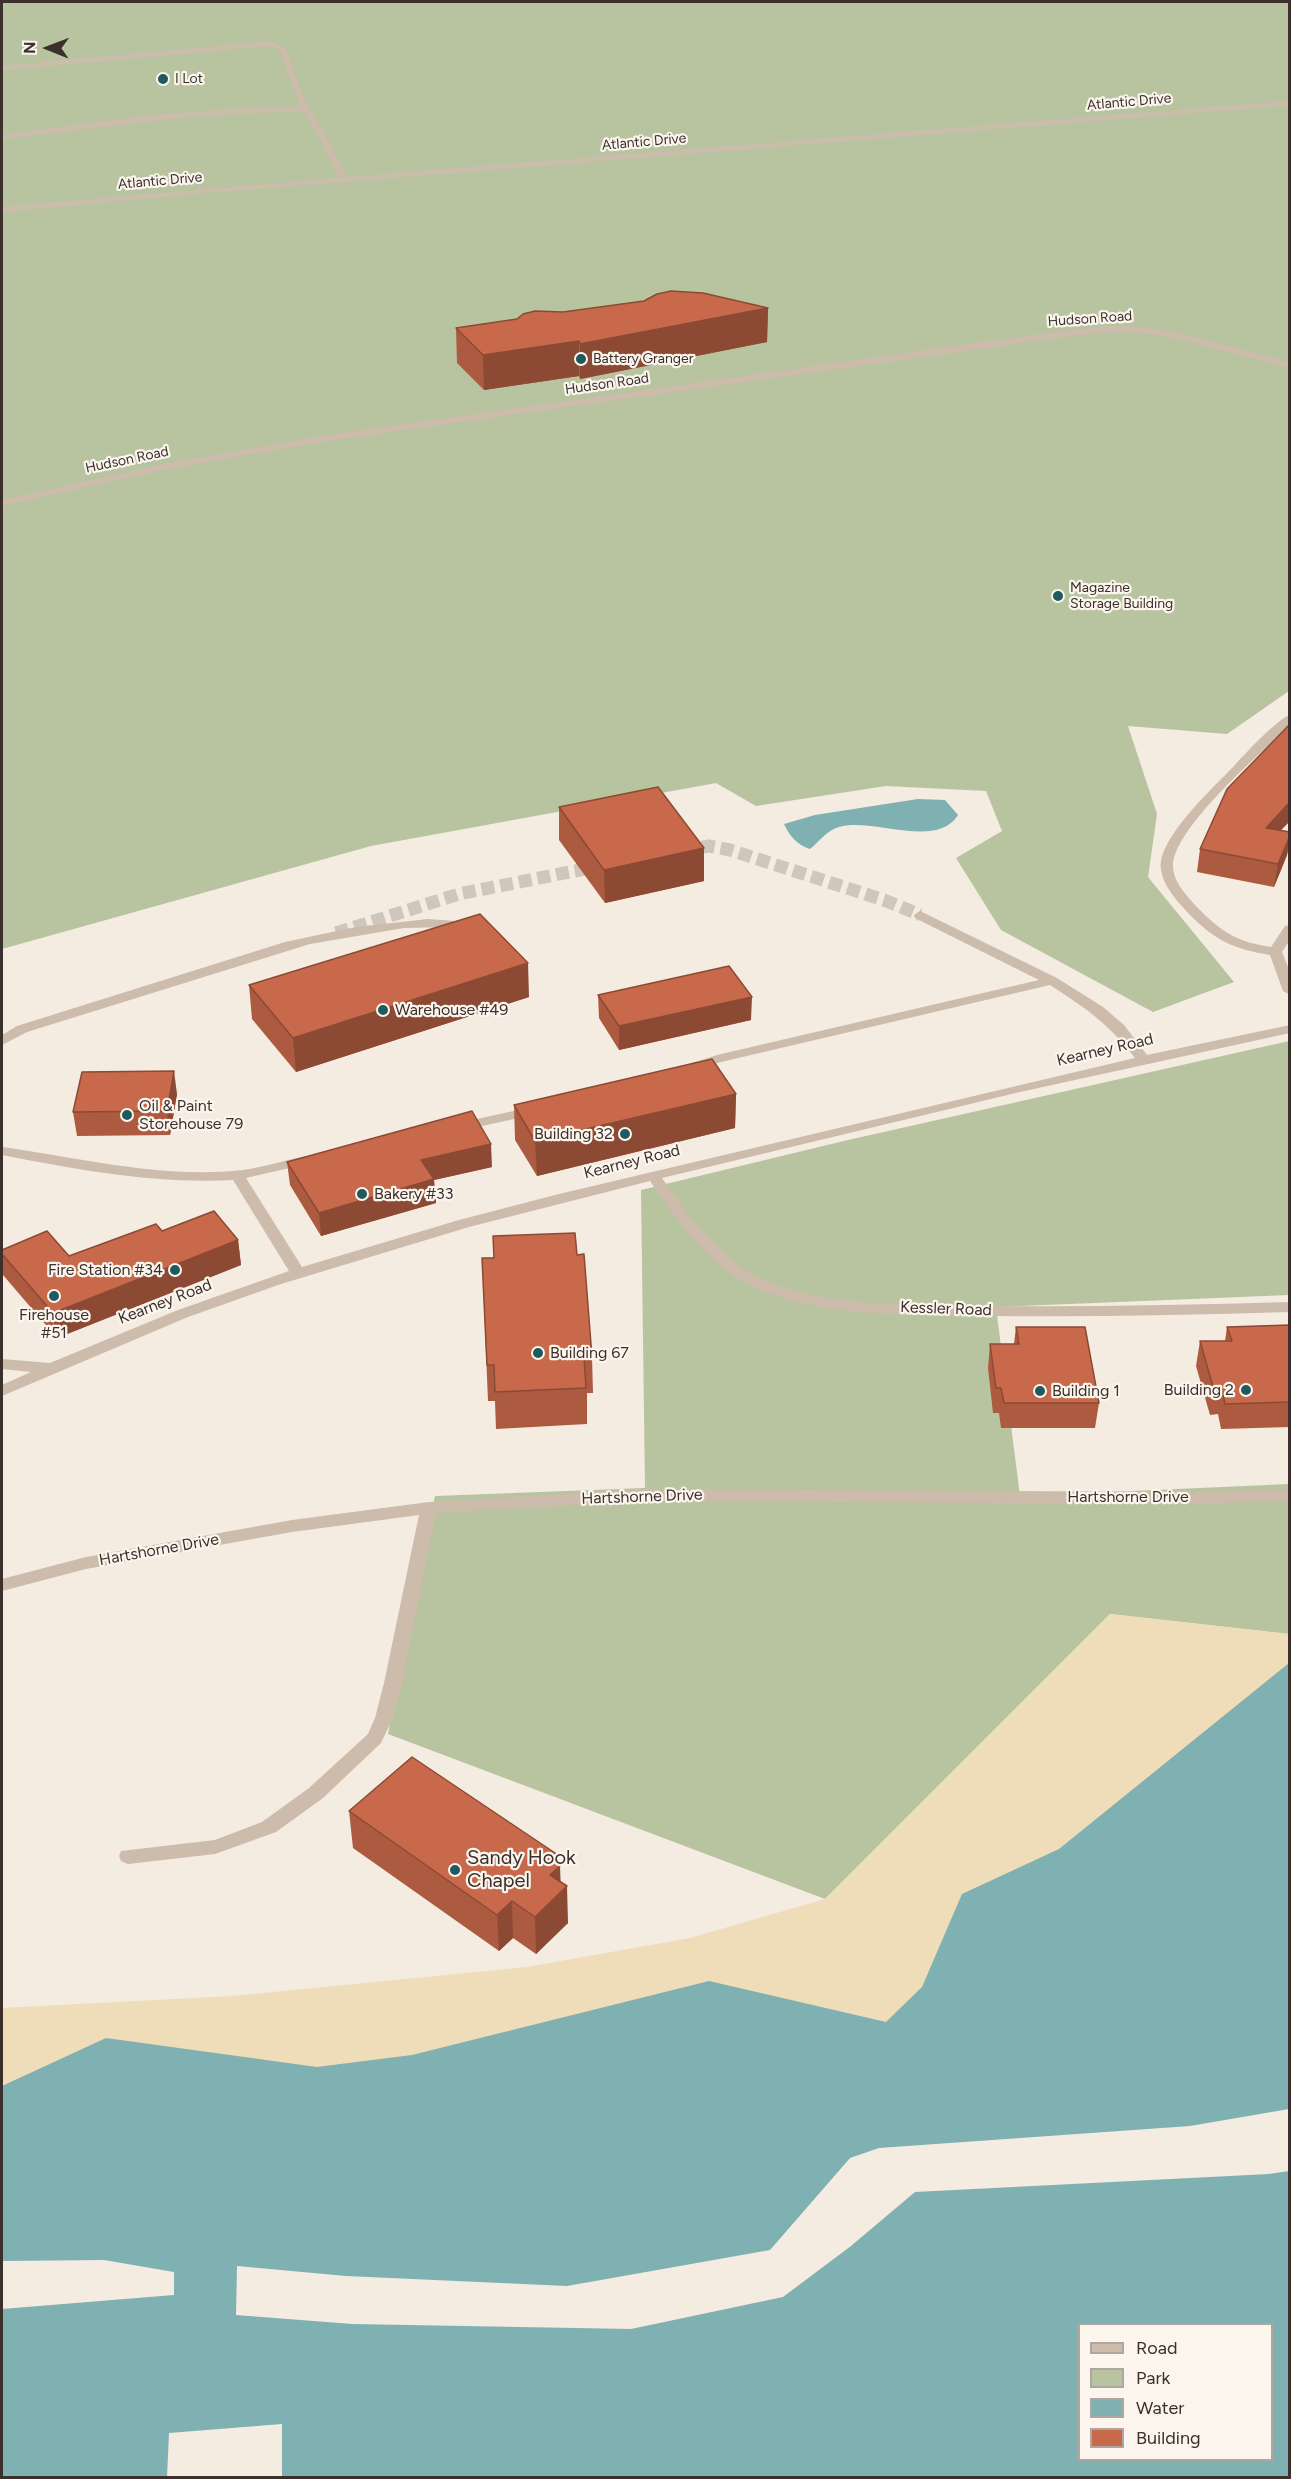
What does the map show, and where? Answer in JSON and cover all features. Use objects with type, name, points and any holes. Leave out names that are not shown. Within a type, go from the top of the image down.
[{"type":"street","points":[[2,68],[211,48],[271,45],[282,49],[307,110],[333,151],[345,179]]},
{"type":"street","name":"Atlantic Drive","points":[[2,210],[345,179],[1290,103]]},
{"type":"street","points":[[2,137],[141,120],[275,109],[307,110]]},
{"type":"street","name":"Hudson Road","points":[[2,503],[90,481],[239,452],[518,409],[1094,330],[1132,329],[1170,333],[1290,365]]},
{"type":"street","points":[[1275,952],[1238,946],[1221,938],[1183,899],[1170,879],[1167,862],[1174,841],[1225,782],[1290,718]]},
{"type":"street","points":[[920,915],[1052,981],[1091,1005],[1119,1028],[1143,1059]]},
{"type":"street","points":[[2,1041],[22,1029],[290,945],[330,935],[427,922],[459,924],[481,929]]},
{"type":"street","points":[[1275,952],[1290,929]]},
{"type":"street","points":[[1275,952],[1290,991]]},
{"type":"street","points":[[684,1070],[717,1059],[1052,981]]},
{"type":"street","name":"Kearney Road","points":[[2,1391],[49,1368],[217,1300],[431,1231],[653,1175],[1143,1059],[1290,1029]]},
{"type":"street","points":[[442,1131],[541,1109]]},
{"type":"street","points":[[2,1151],[128,1174],[200,1177],[237,1175],[324,1156]]},
{"type":"street","points":[[237,1175],[298,1273]]},
{"type":"street","name":"Kessler Road","points":[[653,1175],[685,1221],[735,1269],[760,1283],[811,1299],[952,1311],[1185,1311],[1290,1306]]},
{"type":"street","points":[[2,1364],[49,1368]]},
{"type":"street","name":"Hartshorne Drive","points":[[2,1585],[86,1563],[292,1526],[429,1508],[646,1495],[1189,1498],[1290,1496]]},
{"type":"street","points":[[128,1856],[215,1847],[269,1827],[316,1793],[375,1738],[384,1718],[393,1683],[429,1508]]},
{"type":"green space","points":[[2,2],[1289,2],[1289,691],[1227,734],[1128,726],[1157,814],[1148,877],[1234,982],[1153,1012],[1001,930],[956,858],[1002,831],[986,791],[886,786],[756,806],[716,783],[371,846],[2,949]]},
{"type":"green space","points":[[1289,1041],[1289,1295],[996,1307],[1020,1496],[1289,1484],[1289,1634],[1110,1614],[825,1899],[388,1734],[435,1496],[645,1488],[641,1190],[848,1140]]},
{"type":"sand","points":[[1110,1614],[1289,1634],[1289,2206],[2,2327],[2,2008],[233,1996],[527,1967],[690,1938],[825,1899]]},
{"type":"water","points":[[918,799],[945,800],[958,815],[948,825],[920,832],[853,825],[839,827],[810,849],[794,839],[784,824],[815,815]]},
{"type":"water","points":[[1289,1663],[1289,2477],[2,2477],[2,2086],[106,2038],[317,2067],[412,2055],[709,1981],[886,2022],[922,1987],[962,1894],[1059,1849]]},
{"type":"pier","points":[[1289,2109],[1289,2171],[1269,2174],[915,2192],[851,2246],[783,2297],[631,2329],[352,2324],[236,2315],[237,2266],[346,2276],[567,2286],[770,2250],[850,2158],[879,2148],[1190,2126]]},
{"type":"pier","points":[[104,2260],[174,2272],[174,2295],[2,2309],[2,2261]]},
{"type":"pier","points":[[282,2424],[282,2477],[167,2477],[169,2433]]},
{"type":"building","points":[[671,291],[703,293],[768,308],[580,344],[579,341],[483,355],[456,328],[517,319],[523,314],[535,311],[563,312],[644,301],[657,294]]},
{"type":"building","points":[[1290,724],[1290,802],[1266,828],[1290,832],[1278,864],[1200,849],[1227,789]]},
{"type":"building","points":[[658,787],[704,848],[604,870],[559,807]]},
{"type":"building","points":[[480,914],[528,963],[293,1038],[249,985]]},
{"type":"building","points":[[729,966],[752,997],[619,1026],[598,995]]},
{"type":"building","points":[[712,1059],[736,1094],[535,1141],[514,1105]]},
{"type":"building","points":[[174,1071],[167,1111],[73,1112],[82,1072]]},
{"type":"building","points":[[472,1111],[491,1144],[421,1160],[434,1179],[319,1213],[287,1162]]},
{"type":"building","points":[[214,1211],[238,1240],[53,1313],[2,1254],[2,1250],[47,1231],[69,1256],[156,1224],[162,1231]]},
{"type":"building","name":"Building 67","points":[[575,1233],[577,1255],[584,1254],[592,1357],[584,1357],[586,1388],[495,1392],[494,1365],[487,1365],[482,1258],[494,1258],[493,1236]]},
{"type":"building","name":"Building 2","points":[[1290,1325],[1290,1402],[1225,1404],[1222,1389],[1214,1390],[1200,1341],[1232,1341],[1227,1327]]},
{"type":"building","name":"Building 1","points":[[1016,1327],[1085,1327],[1099,1403],[1004,1403],[1001,1388],[996,1388],[990,1344],[1019,1344]]},
{"type":"building","points":[[412,1757],[558,1855],[552,1860],[560,1866],[550,1875],[567,1886],[535,1917],[512,1901],[497,1915],[349,1811]]},
{"type":"tunnel","points":[[683,850],[709,846],[730,850],[884,900],[920,915]]},
{"type":"tunnel","points":[[336,933],[459,894],[600,866]]},
{"type":"place","name":"I Lot","points":[[163,79]]},
{"type":"place","name":"Battery Granger","points":[[581,359]]},
{"type":"place","name":"Magazine Storage Building","points":[[1058,596]]},
{"type":"place","name":"Warehouse #49","points":[[383,1010]]},
{"type":"place","name":"Oil & Paint Storehouse 79","points":[[127,1115]]},
{"type":"place","name":"Building 32","points":[[625,1134]]},
{"type":"place","name":"Bakery #33","points":[[362,1194]]},
{"type":"place","name":"Fire Station #34","points":[[175,1270]]},
{"type":"place","name":"Firehouse #51","points":[[54,1296]]},
{"type":"place","name":"Building 67","points":[[538,1353]]},
{"type":"place","name":"Building 2","points":[[1246,1390]]},
{"type":"place","name":"Building 1","points":[[1040,1391]]},
{"type":"place","name":"Sandy Hook Chapel","points":[[455,1870]]}]
